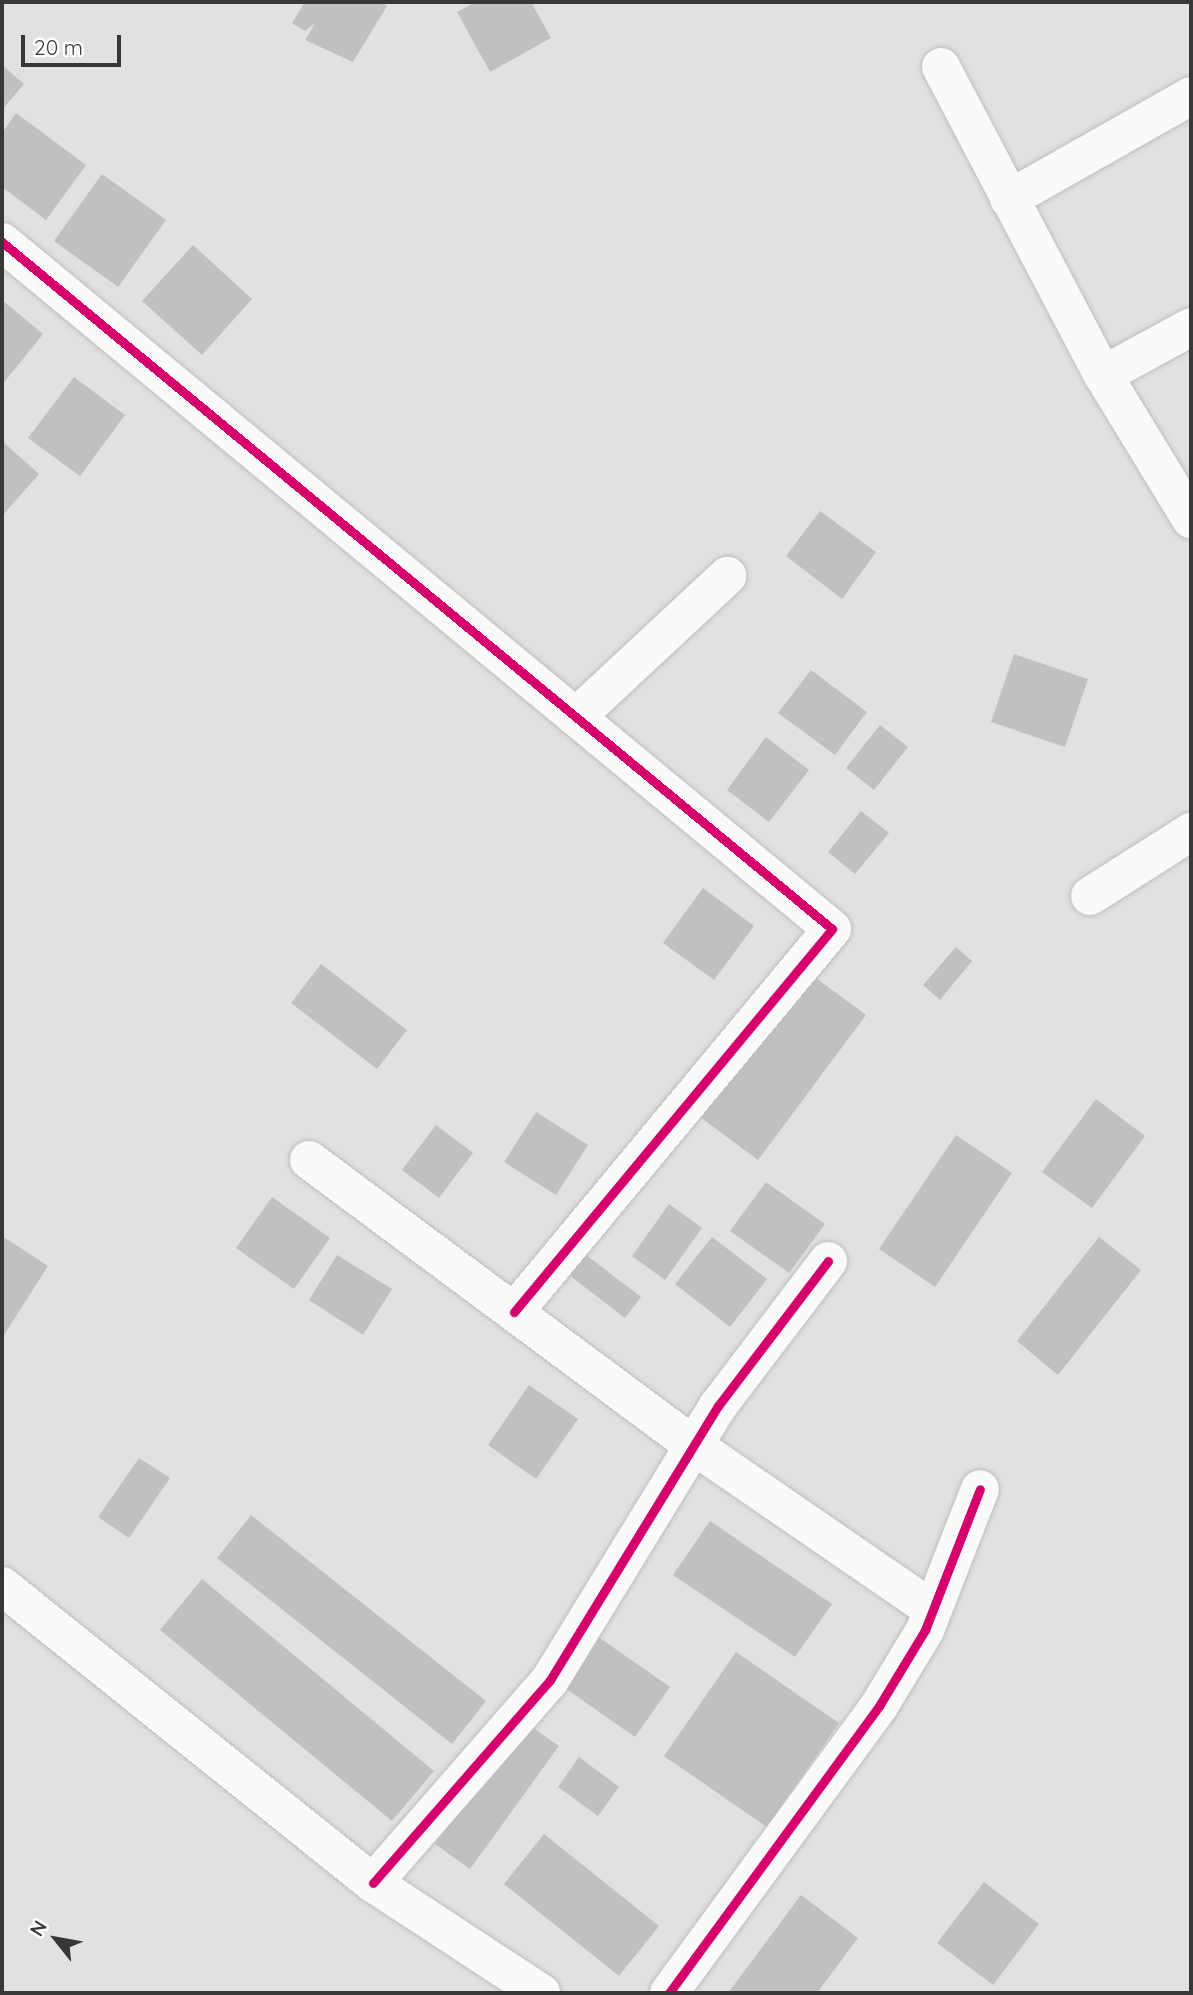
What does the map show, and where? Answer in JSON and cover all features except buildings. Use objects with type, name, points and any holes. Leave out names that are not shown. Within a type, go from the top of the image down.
[{"type":"street","points":[[940,67],[1103,375],[1191,519]]},
{"type":"street","points":[[1009,199],[1191,96]]},
{"type":"street","points":[[2,242],[832,929],[514,1312]]},
{"type":"street","points":[[1103,375],[1191,327]]},
{"type":"street","points":[[576,717],[727,576]]},
{"type":"street","points":[[1090,896],[1191,832]]},
{"type":"street","points":[[309,1160],[696,1447],[929,1607]]},
{"type":"street","points":[[373,1883],[550,1680],[696,1447],[718,1406],[828,1261]]},
{"type":"street","points":[[669,1993],[879,1706],[925,1630],[929,1607],[980,1489]]},
{"type":"street","points":[[2,1586],[373,1883],[541,1993]]},
{"type":"cycle path","points":[[2,242],[832,929],[514,1312]]},
{"type":"cycle path","points":[[373,1883],[550,1680],[718,1406],[828,1261]]},
{"type":"cycle path","points":[[669,1993],[879,1706],[925,1630],[980,1489]]}]
